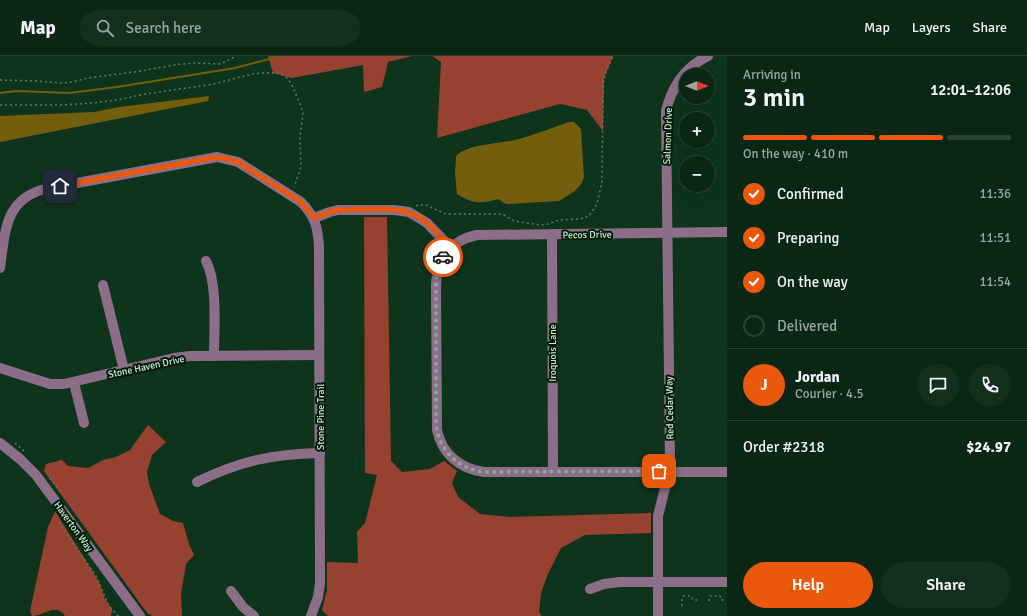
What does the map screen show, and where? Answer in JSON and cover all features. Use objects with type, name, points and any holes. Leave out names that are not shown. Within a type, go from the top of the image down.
[{"type":"street","name":"Salmon Drive","points":[[667,233],[666,119],[668,103],[676,85],[684,73],[693,65],[708,56]]},
{"type":"street","points":[[0,268],[4,218],[22,199],[30,194],[41,190],[217,157],[238,162],[301,202],[314,218],[338,210],[394,210],[412,213],[427,223],[451,248],[439,265],[436,280],[436,425],[438,435],[445,451],[461,465],[473,470],[484,472],[727,472]]},
{"type":"street","name":"Stone Pine Trail","points":[[311,616],[318,597],[320,583],[319,247],[314,218]]},
{"type":"street","name":"Pecos Drive","points":[[451,248],[462,240],[477,235],[727,232]]},
{"type":"street","name":"Red Cedar Way","points":[[658,616],[658,516],[669,472],[667,233]]},
{"type":"street","name":"Iroquois Lane","points":[[552,234],[553,472]]},
{"type":"street","points":[[206,262],[212,274],[214,286],[214,356]]},
{"type":"street","points":[[102,285],[124,370]]},
{"type":"street","name":"Stone Haven Drive","points":[[0,368],[50,384],[64,384],[74,383],[174,358],[319,355]]},
{"type":"street","points":[[74,383],[84,423]]},
{"type":"street","name":"Haverton Way","points":[[0,443],[20,459],[36,475],[140,616]]},
{"type":"street","points":[[197,482],[227,468],[252,460],[281,455],[320,453]]},
{"type":"street","points":[[590,589],[604,584],[620,582],[727,582]]},
{"type":"street","points":[[231,592],[243,607],[254,616]]},
{"type":"path","points":[[0,80],[61,83],[72,82],[88,78],[174,65],[194,63],[221,64],[236,56]]},
{"type":"path","points":[[412,213],[417,205],[423,204],[442,213],[502,214],[514,221],[541,225],[559,220],[584,219],[589,216],[597,204],[602,182],[603,84],[606,72],[613,56]]},
{"type":"path","points":[[0,105],[62,105],[92,103],[214,84],[252,74],[280,73],[291,83],[300,104],[302,113],[300,137],[301,167],[294,189]]},
{"type":"path","points":[[59,521],[63,530],[96,576],[106,602],[118,616]]},
{"type":"path","points":[[682,606],[683,596],[691,596],[693,597],[693,600],[697,600]]},
{"type":"path","points":[[709,601],[710,596],[720,596],[722,600],[726,600]]},
{"type":"shaded area","points":[[268,56],[412,56],[388,62],[382,87],[364,92],[363,65],[292,78],[273,73]]},
{"type":"shaded area","points":[[432,56],[613,56],[604,78],[603,131],[587,110],[560,104],[437,138],[441,62]]},
{"type":"shaded area","points":[[209,96],[208,101],[0,142],[0,116],[94,112],[119,107]]},
{"type":"shaded area","points":[[569,122],[574,122],[581,129],[584,177],[582,183],[575,191],[559,201],[506,204],[498,199],[486,202],[472,201],[457,194],[455,174],[456,156],[461,152],[484,145],[515,140]]},
{"type":"shaded area","points":[[364,217],[387,217],[391,461],[402,472],[430,469],[444,461],[457,471],[452,483],[458,497],[480,514],[509,517],[651,513],[651,533],[585,535],[561,548],[547,576],[541,593],[539,612],[542,616],[328,616],[322,610],[327,590],[327,562],[358,563],[357,532],[365,523],[377,475],[365,473]]},
{"type":"shaded area","points":[[148,425],[166,442],[152,455],[147,472],[149,484],[160,514],[173,521],[183,523],[194,555],[186,564],[181,594],[182,616],[152,616],[145,610],[44,471],[46,464],[62,460],[68,466],[88,468],[103,460],[116,457],[130,450]]},
{"type":"shaded area","points":[[55,511],[99,582],[105,599],[112,609],[111,616],[65,616],[61,612],[54,610],[32,616],[30,611],[48,527]]},
{"type":"waterway","points":[[0,93],[16,91],[69,93],[117,87],[235,68],[281,56]]},
{"type":"way so far","points":[[443,257],[438,268],[436,280],[436,425],[438,435],[445,451],[456,462],[473,470],[484,472],[659,471]]},
{"type":"route","points":[[60,186],[211,158],[224,158],[238,162],[301,202],[314,218],[338,210],[394,210],[412,213],[427,223],[451,248],[443,257]]}]
